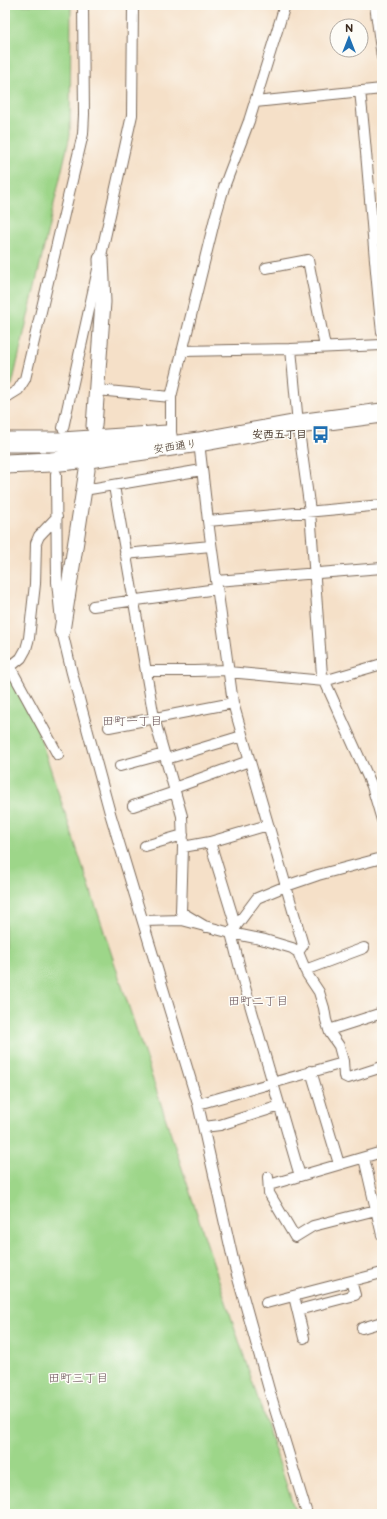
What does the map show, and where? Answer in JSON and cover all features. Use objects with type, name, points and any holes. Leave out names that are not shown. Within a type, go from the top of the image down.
[{"type":"highway","name":"安西通り","points":[[5,442],[58,435],[170,435],[298,424],[382,413]]},
{"type":"highway","name":"安西通り","points":[[5,464],[54,468],[298,424]]},
{"type":"street","points":[[5,398],[18,390],[25,379],[83,134],[83,5]]},
{"type":"street","points":[[58,435],[101,259],[132,115],[133,5]]},
{"type":"street","points":[[170,435],[171,397],[224,187],[255,102],[285,5]]},
{"type":"street","points":[[376,5],[382,57]]},
{"type":"street","points":[[255,102],[382,89]]},
{"type":"street","points":[[360,91],[379,272],[382,332]]},
{"type":"street","points":[[94,426],[104,302],[101,259]]},
{"type":"street","points":[[266,268],[308,260],[325,347]]},
{"type":"street","points":[[182,351],[291,349],[382,345]]},
{"type":"street","points":[[291,349],[298,424],[310,511],[322,675],[372,786],[382,820]]},
{"type":"street","points":[[97,390],[171,397]]},
{"type":"street","points":[[199,442],[216,585],[233,703],[303,945],[298,952]]},
{"type":"street","points":[[54,468],[57,517],[57,582],[62,631],[72,673],[110,813],[144,921],[198,1104],[234,1264],[270,1393],[308,1514]]},
{"type":"street","points":[[62,631],[87,470]]},
{"type":"street","points":[[84,490],[202,470]]},
{"type":"street","points":[[114,486],[154,718],[182,816],[182,912],[206,927]]},
{"type":"street","points":[[208,521],[382,505]]},
{"type":"street","points":[[57,517],[39,536],[36,543],[35,584],[29,638],[26,649],[22,658],[8,663],[58,755]]},
{"type":"street","points":[[125,554],[211,546]]},
{"type":"street","points":[[93,606],[133,601],[216,585],[314,573],[382,568]]},
{"type":"street","points":[[146,671],[228,671],[324,681],[382,664]]},
{"type":"street","points":[[109,727],[233,703]]},
{"type":"street","points":[[120,766],[242,736]]},
{"type":"street","points":[[132,806],[249,761]]},
{"type":"street","points":[[183,847],[210,842],[268,825]]},
{"type":"street","points":[[145,846],[183,835]]},
{"type":"street","points":[[210,842],[234,930],[244,984],[300,1176]]},
{"type":"street","points":[[234,930],[257,898],[318,875],[382,858]]},
{"type":"street","points":[[144,921],[182,920],[206,927],[234,930],[292,948],[298,952],[305,970],[319,992],[329,1030],[339,1046],[344,1076],[348,1078],[382,1067]]},
{"type":"street","points":[[305,970],[364,948]]},
{"type":"street","points":[[329,1030],[382,1013]]},
{"type":"street","points":[[198,1104],[310,1071],[343,1063]]},
{"type":"street","points":[[310,1071],[339,1164]]},
{"type":"street","points":[[204,1127],[220,1125],[280,1106]]},
{"type":"street","points":[[376,1210],[313,1226],[295,1237],[269,1193],[268,1181],[300,1176],[382,1152]]},
{"type":"street","points":[[364,1158],[382,1235]]},
{"type":"street","points":[[266,1303],[382,1273]]},
{"type":"street","points":[[298,1310],[355,1295],[351,1281]]},
{"type":"street","points":[[294,1296],[304,1338]]},
{"type":"street","points":[[362,1328],[382,1322]]},
{"type":"green space","points":[[5,5],[71,5],[70,135],[12,385],[5,385]]},
{"type":"green space","points":[[5,670],[36,725],[296,1514],[5,1514]]},
{"type":"place","name":"安西五丁目","points":[[320,434]]},
{"type":"district","name":"田町一丁目","points":[[132,721]]},
{"type":"district","name":"田町二丁目","points":[[258,1001]]},
{"type":"district","name":"田町三丁目","points":[[78,1378]]}]
